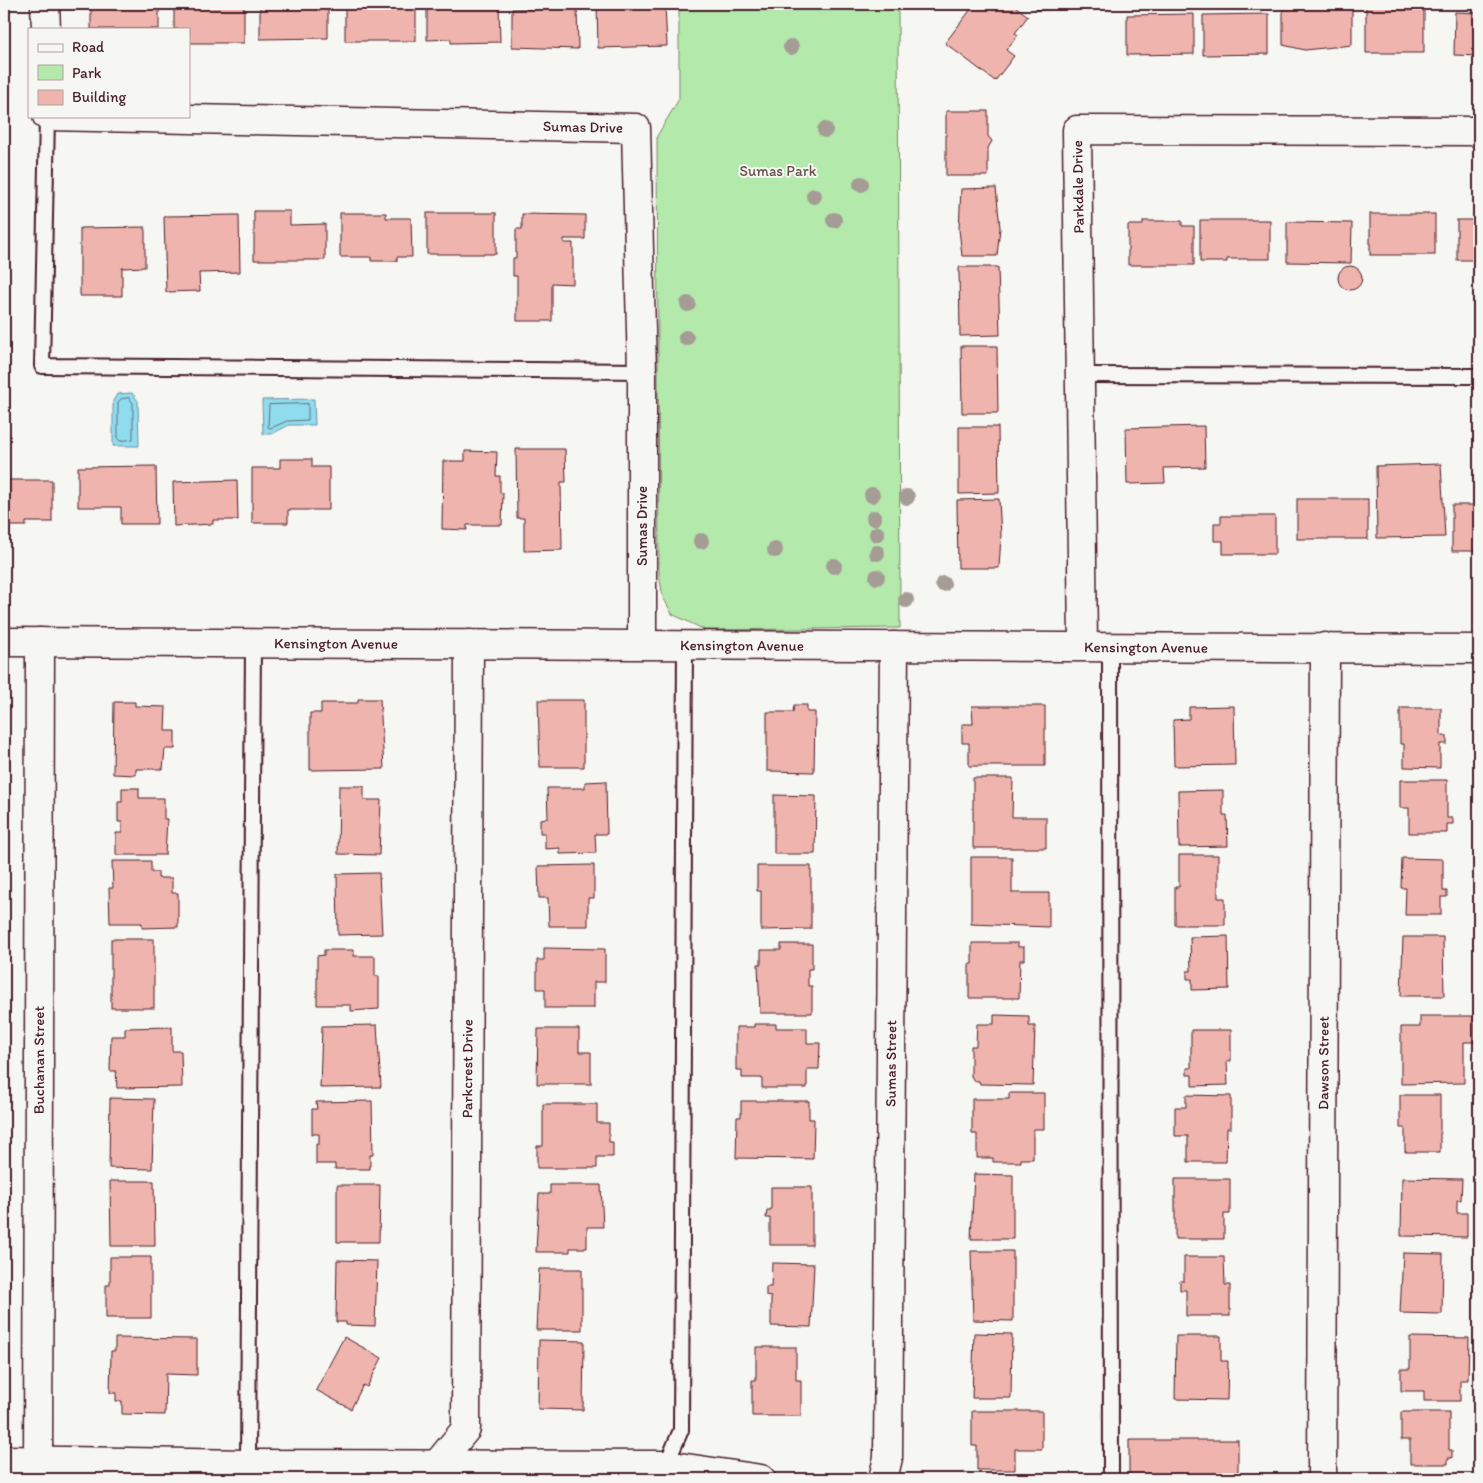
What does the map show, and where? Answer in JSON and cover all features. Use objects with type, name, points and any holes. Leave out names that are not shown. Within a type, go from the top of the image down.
[{"type":"street","points":[[46,4],[46,28]]},
{"type":"street","name":"Sumas Drive","points":[[145,118],[636,128],[642,371],[642,643]]},
{"type":"street","name":"Parkdale Drive","points":[[1083,646],[1077,130],[1479,131]]},
{"type":"street","name":"Kensington Avenue","points":[[4,642],[642,643],[1479,649]]},
{"type":"street","name":"Buchanan Street","points":[[38,1470],[40,642]]},
{"type":"street","name":"Parkcrest Drive","points":[[430,1472],[466,1428],[469,644]]},
{"type":"street","name":"Sumas Street","points":[[883,1479],[888,1458],[894,646]]},
{"type":"street","name":"Dawson Street","points":[[1322,1479],[1325,648]]},
{"type":"street","points":[[4,1460],[38,1470],[248,1464],[430,1472],[663,1472],[761,1479]]},
{"type":"lane","points":[[47,118],[42,366],[642,371]]},
{"type":"lane","points":[[1081,375],[1479,376]]},
{"type":"lane","points":[[248,1464],[253,642]]},
{"type":"lane","points":[[663,1472],[682,1430],[685,644]]},
{"type":"lane","points":[[1110,646],[1111,1479]]},
{"type":"green space","name":"Sumas Park","points":[[679,4],[898,4],[900,628],[705,630],[672,614],[663,597],[659,575],[657,136],[679,99]]},
{"type":"water","points":[[132,393],[138,401],[139,446],[113,446],[113,401],[117,394]]},
{"type":"water","points":[[314,399],[315,425],[289,425],[272,434],[263,434],[262,400]]},
{"type":"building","points":[[91,4],[159,4],[159,28],[91,28]]},
{"type":"building","points":[[174,4],[244,4],[244,43],[190,43],[190,28],[174,28]]},
{"type":"building","points":[[260,4],[328,4],[328,38],[260,39]]},
{"type":"building","points":[[345,4],[416,4],[416,41],[345,41]]},
{"type":"building","points":[[427,4],[499,4],[500,42],[451,43],[451,39],[427,40]]},
{"type":"building","points":[[597,4],[665,4],[667,46],[598,48]]},
{"type":"building","points":[[975,4],[1012,4],[1028,16],[1015,33],[1018,35],[1006,50],[1014,56],[995,81],[945,43]]},
{"type":"building","points":[[1036,4],[1107,4],[1107,8],[1036,10]]},
{"type":"building","points":[[1366,5],[1400,5],[1400,10],[1424,10],[1424,53],[1366,53]]},
{"type":"building","points":[[577,7],[578,49],[512,47],[512,9]]},
{"type":"building","points":[[1352,7],[1352,45],[1305,50],[1283,45],[1283,8]]},
{"type":"building","points":[[1455,12],[1479,13],[1479,56],[1454,55]]},
{"type":"building","points":[[1194,14],[1194,54],[1127,55],[1127,15]]},
{"type":"building","points":[[1269,14],[1269,54],[1203,55],[1203,15]]},
{"type":"building","points":[[946,111],[988,111],[988,136],[992,141],[988,148],[988,176],[946,176]]},
{"type":"building","points":[[996,188],[1000,228],[997,256],[962,256],[959,229],[961,189]]},
{"type":"building","points":[[254,211],[290,211],[290,225],[325,224],[325,260],[254,260]]},
{"type":"building","points":[[340,213],[386,213],[386,218],[411,218],[412,257],[397,257],[397,261],[371,261],[371,257],[340,257]]},
{"type":"building","points":[[427,213],[496,213],[496,254],[427,254]]},
{"type":"building","points":[[522,214],[585,215],[585,239],[564,239],[564,243],[573,243],[573,284],[552,283],[552,321],[517,321],[517,276],[513,276],[513,258],[516,258],[516,229],[522,229]]},
{"type":"building","points":[[1370,214],[1435,214],[1435,255],[1370,255]]},
{"type":"building","points":[[239,215],[240,272],[199,273],[200,291],[166,292],[164,216]]},
{"type":"building","points":[[1200,220],[1270,220],[1270,259],[1227,259],[1227,262],[1200,262]]},
{"type":"building","points":[[1457,220],[1479,220],[1479,260],[1457,260]]},
{"type":"building","points":[[1143,221],[1182,221],[1182,226],[1194,226],[1194,265],[1128,265],[1128,225],[1143,225]]},
{"type":"building","points":[[1287,222],[1352,223],[1351,263],[1287,262]]},
{"type":"building","points":[[145,227],[145,267],[122,268],[122,296],[80,296],[80,228]]},
{"type":"building","points":[[1350,266],[1358,270],[1362,278],[1358,286],[1350,290],[1342,286],[1338,278],[1342,270]]},
{"type":"building","points":[[959,267],[998,267],[1000,335],[960,336]]},
{"type":"building","points":[[961,346],[997,346],[998,413],[962,413]]},
{"type":"building","points":[[1204,426],[1205,467],[1164,468],[1165,483],[1127,484],[1126,428]]},
{"type":"building","points":[[959,427],[998,427],[999,493],[959,494]]},
{"type":"building","points":[[516,449],[565,449],[566,482],[561,482],[562,550],[524,551],[524,518],[517,518]]},
{"type":"building","points":[[465,451],[497,452],[496,476],[500,476],[500,493],[503,493],[502,525],[467,525],[467,530],[442,529],[443,461],[465,461]]},
{"type":"building","points":[[280,459],[312,459],[312,467],[329,467],[329,510],[288,510],[288,523],[252,523],[252,468],[280,468]]},
{"type":"building","points":[[1441,464],[1445,537],[1377,538],[1376,466]]},
{"type":"building","points":[[156,466],[157,524],[121,524],[121,507],[78,507],[78,467]]},
{"type":"building","points":[[4,480],[52,480],[52,522],[26,522],[26,526],[4,526]]},
{"type":"building","points":[[237,480],[238,520],[213,520],[213,524],[174,526],[173,482]]},
{"type":"building","points":[[999,499],[1001,536],[999,568],[958,568],[957,500]]},
{"type":"building","points":[[1297,499],[1368,499],[1368,539],[1297,539]]},
{"type":"building","points":[[1452,505],[1479,505],[1479,551],[1452,551]]},
{"type":"building","points":[[1221,516],[1275,516],[1275,554],[1223,554],[1223,541],[1214,541],[1214,523],[1221,523]]},
{"type":"building","points":[[358,699],[380,699],[384,769],[310,770],[310,713],[321,713],[321,703],[358,703]]},
{"type":"building","points":[[538,700],[584,700],[584,767],[540,767]]},
{"type":"building","points":[[114,702],[135,702],[135,706],[166,707],[165,731],[175,731],[175,749],[165,749],[163,769],[136,769],[136,775],[113,774]]},
{"type":"building","points":[[794,705],[807,705],[807,712],[815,712],[814,772],[767,771],[767,712],[793,712]]},
{"type":"building","points":[[972,706],[1045,706],[1045,766],[969,766],[969,743],[962,743],[962,724],[973,724]]},
{"type":"building","points":[[1234,706],[1235,765],[1174,766],[1173,720],[1189,719],[1189,707]]},
{"type":"building","points":[[1400,708],[1441,708],[1441,736],[1447,736],[1447,744],[1440,744],[1440,768],[1404,767],[1404,744],[1400,744]]},
{"type":"building","points":[[973,778],[1013,778],[1012,817],[1046,817],[1046,848],[973,848]]},
{"type":"building","points":[[1400,780],[1447,780],[1447,818],[1453,818],[1453,824],[1447,824],[1447,833],[1409,833],[1409,808],[1400,808]]},
{"type":"building","points":[[606,781],[607,834],[595,834],[596,853],[560,854],[560,848],[545,849],[545,833],[540,833],[540,819],[548,818],[547,788],[585,788],[585,782]]},
{"type":"building","points":[[339,786],[364,786],[364,800],[381,800],[379,855],[338,854]]},
{"type":"building","points":[[122,788],[139,788],[139,798],[164,798],[164,819],[167,819],[165,855],[116,855],[116,833],[122,833],[122,822],[118,822],[118,802],[122,802]]},
{"type":"building","points":[[1223,790],[1223,815],[1227,815],[1228,846],[1179,847],[1178,791]]},
{"type":"building","points":[[774,795],[816,796],[815,854],[774,854]]},
{"type":"building","points":[[1179,855],[1218,855],[1218,898],[1225,898],[1225,925],[1175,925],[1175,887],[1179,887]]},
{"type":"building","points":[[971,857],[1012,857],[1012,893],[1049,893],[1049,927],[971,924]]},
{"type":"building","points":[[1402,858],[1443,859],[1443,891],[1447,891],[1447,897],[1441,897],[1441,915],[1405,915],[1406,888],[1401,888]]},
{"type":"building","points":[[112,861],[151,861],[151,872],[158,872],[158,878],[172,878],[172,893],[178,893],[178,927],[142,928],[142,923],[110,923],[109,888],[113,888]]},
{"type":"building","points":[[594,865],[594,898],[588,898],[588,926],[549,926],[548,898],[539,898],[538,866]]},
{"type":"building","points":[[757,866],[811,866],[811,929],[761,930],[761,891],[757,891]]},
{"type":"building","points":[[379,873],[382,934],[338,935],[337,874]]},
{"type":"building","points":[[1228,936],[1229,989],[1192,990],[1192,979],[1187,979],[1187,971],[1191,971],[1190,937]]},
{"type":"building","points":[[1403,937],[1443,937],[1444,996],[1401,996]]},
{"type":"building","points":[[111,939],[154,939],[154,1008],[111,1008]]},
{"type":"building","points":[[972,943],[1018,943],[1018,947],[1024,947],[1024,960],[1020,960],[1019,998],[969,998],[969,964],[972,964]]},
{"type":"building","points":[[781,944],[812,944],[812,969],[808,969],[808,986],[812,986],[812,1013],[760,1013],[758,964],[761,964],[761,950],[781,950]]},
{"type":"building","points":[[544,948],[605,949],[605,982],[594,982],[594,1008],[545,1008],[545,989],[537,989],[537,960],[544,960]]},
{"type":"building","points":[[324,950],[354,950],[354,956],[375,956],[375,976],[379,976],[379,1009],[351,1011],[351,1005],[317,1005],[317,956],[324,955]]},
{"type":"building","points":[[994,1015],[1029,1016],[1029,1026],[1035,1026],[1033,1085],[980,1084],[979,1081],[974,1081],[971,1076],[971,1046],[976,1046],[977,1024],[994,1024]]},
{"type":"building","points":[[1420,1016],[1475,1016],[1475,1042],[1464,1042],[1464,1083],[1401,1084],[1401,1027],[1420,1027]]},
{"type":"building","points":[[754,1024],[776,1024],[776,1028],[807,1028],[807,1043],[820,1043],[819,1069],[807,1069],[807,1088],[762,1088],[762,1078],[742,1078],[742,1070],[736,1070],[736,1027],[754,1027]]},
{"type":"building","points":[[377,1025],[381,1087],[320,1088],[322,1026]]},
{"type":"building","points":[[172,1027],[172,1051],[181,1051],[182,1087],[117,1088],[116,1071],[110,1071],[111,1036],[125,1036],[125,1028]]},
{"type":"building","points":[[538,1029],[579,1029],[579,1052],[591,1052],[591,1084],[537,1084]]},
{"type":"building","points":[[1191,1030],[1231,1030],[1231,1061],[1227,1061],[1228,1085],[1192,1086],[1192,1075],[1187,1075],[1187,1068],[1191,1068]]},
{"type":"building","points":[[1009,1093],[1044,1093],[1044,1129],[1033,1129],[1033,1159],[1021,1159],[1021,1162],[993,1162],[993,1158],[977,1158],[977,1134],[972,1134],[972,1099],[1009,1099]]},
{"type":"building","points":[[1186,1095],[1231,1096],[1231,1128],[1227,1128],[1226,1162],[1188,1162],[1188,1136],[1175,1136],[1175,1107],[1186,1107]]},
{"type":"building","points":[[1400,1095],[1440,1095],[1440,1152],[1405,1152],[1405,1128],[1400,1128]]},
{"type":"building","points":[[110,1098],[154,1099],[152,1169],[109,1168]]},
{"type":"building","points":[[372,1101],[373,1155],[370,1155],[370,1169],[335,1169],[335,1164],[316,1164],[316,1144],[319,1144],[319,1134],[312,1134],[312,1109],[317,1109],[316,1102]]},
{"type":"building","points":[[741,1101],[809,1101],[809,1119],[814,1119],[813,1159],[736,1158],[737,1117],[741,1117]]},
{"type":"building","points":[[543,1104],[597,1104],[597,1123],[609,1123],[609,1142],[613,1142],[613,1157],[597,1157],[597,1168],[537,1168],[537,1146],[543,1146]]},
{"type":"building","points":[[974,1174],[1013,1175],[1013,1239],[971,1239]]},
{"type":"building","points":[[1402,1178],[1462,1179],[1461,1200],[1457,1200],[1457,1213],[1467,1213],[1467,1237],[1401,1236]]},
{"type":"building","points":[[1175,1179],[1230,1179],[1230,1214],[1224,1214],[1224,1239],[1175,1239]]},
{"type":"building","points":[[110,1181],[154,1181],[155,1246],[111,1246]]},
{"type":"building","points":[[337,1185],[380,1185],[379,1242],[337,1242]]},
{"type":"building","points":[[550,1185],[601,1185],[603,1227],[587,1227],[587,1248],[570,1248],[570,1252],[536,1252],[539,1194],[550,1194]]},
{"type":"building","points":[[771,1187],[812,1187],[812,1245],[770,1245],[770,1218],[766,1218],[767,1210],[771,1210]]},
{"type":"building","points":[[971,1251],[1013,1251],[1013,1321],[973,1320]]},
{"type":"building","points":[[1403,1253],[1443,1254],[1442,1314],[1400,1313]]},
{"type":"building","points":[[110,1257],[151,1257],[151,1318],[106,1318],[106,1285],[110,1285]]},
{"type":"building","points":[[1184,1257],[1224,1257],[1225,1285],[1230,1285],[1230,1316],[1186,1316],[1186,1290],[1180,1290],[1180,1281],[1184,1281]]},
{"type":"building","points":[[337,1260],[377,1261],[375,1326],[346,1325],[346,1322],[336,1322]]},
{"type":"building","points":[[772,1263],[814,1264],[811,1327],[771,1326],[771,1297],[766,1296],[766,1287],[771,1287]]},
{"type":"building","points":[[539,1269],[582,1269],[582,1330],[536,1330]]},
{"type":"building","points":[[974,1333],[1012,1334],[1011,1398],[972,1398]]},
{"type":"building","points":[[1176,1336],[1221,1336],[1221,1361],[1228,1361],[1227,1400],[1175,1399]]},
{"type":"building","points":[[344,1337],[382,1358],[367,1387],[363,1385],[351,1409],[316,1390]]},
{"type":"building","points":[[1410,1337],[1469,1338],[1468,1380],[1460,1380],[1460,1401],[1424,1401],[1424,1391],[1401,1391],[1401,1369],[1410,1369]]},
{"type":"building","points":[[115,1338],[197,1339],[197,1375],[166,1374],[165,1415],[122,1414],[122,1401],[116,1401],[116,1393],[110,1393],[111,1351],[115,1351]]},
{"type":"building","points":[[539,1340],[584,1341],[583,1410],[538,1409]]},
{"type":"building","points":[[756,1347],[796,1347],[796,1380],[801,1380],[801,1416],[752,1416],[752,1380],[756,1380]]},
{"type":"building","points":[[972,1411],[1042,1411],[1042,1449],[1015,1449],[1015,1470],[977,1470],[977,1446],[972,1446]]},
{"type":"building","points":[[1401,1412],[1449,1412],[1449,1450],[1452,1450],[1452,1458],[1448,1458],[1448,1464],[1410,1464],[1410,1440],[1401,1440]]},
{"type":"building","points":[[1129,1440],[1238,1440],[1238,1479],[1129,1479]]}]
